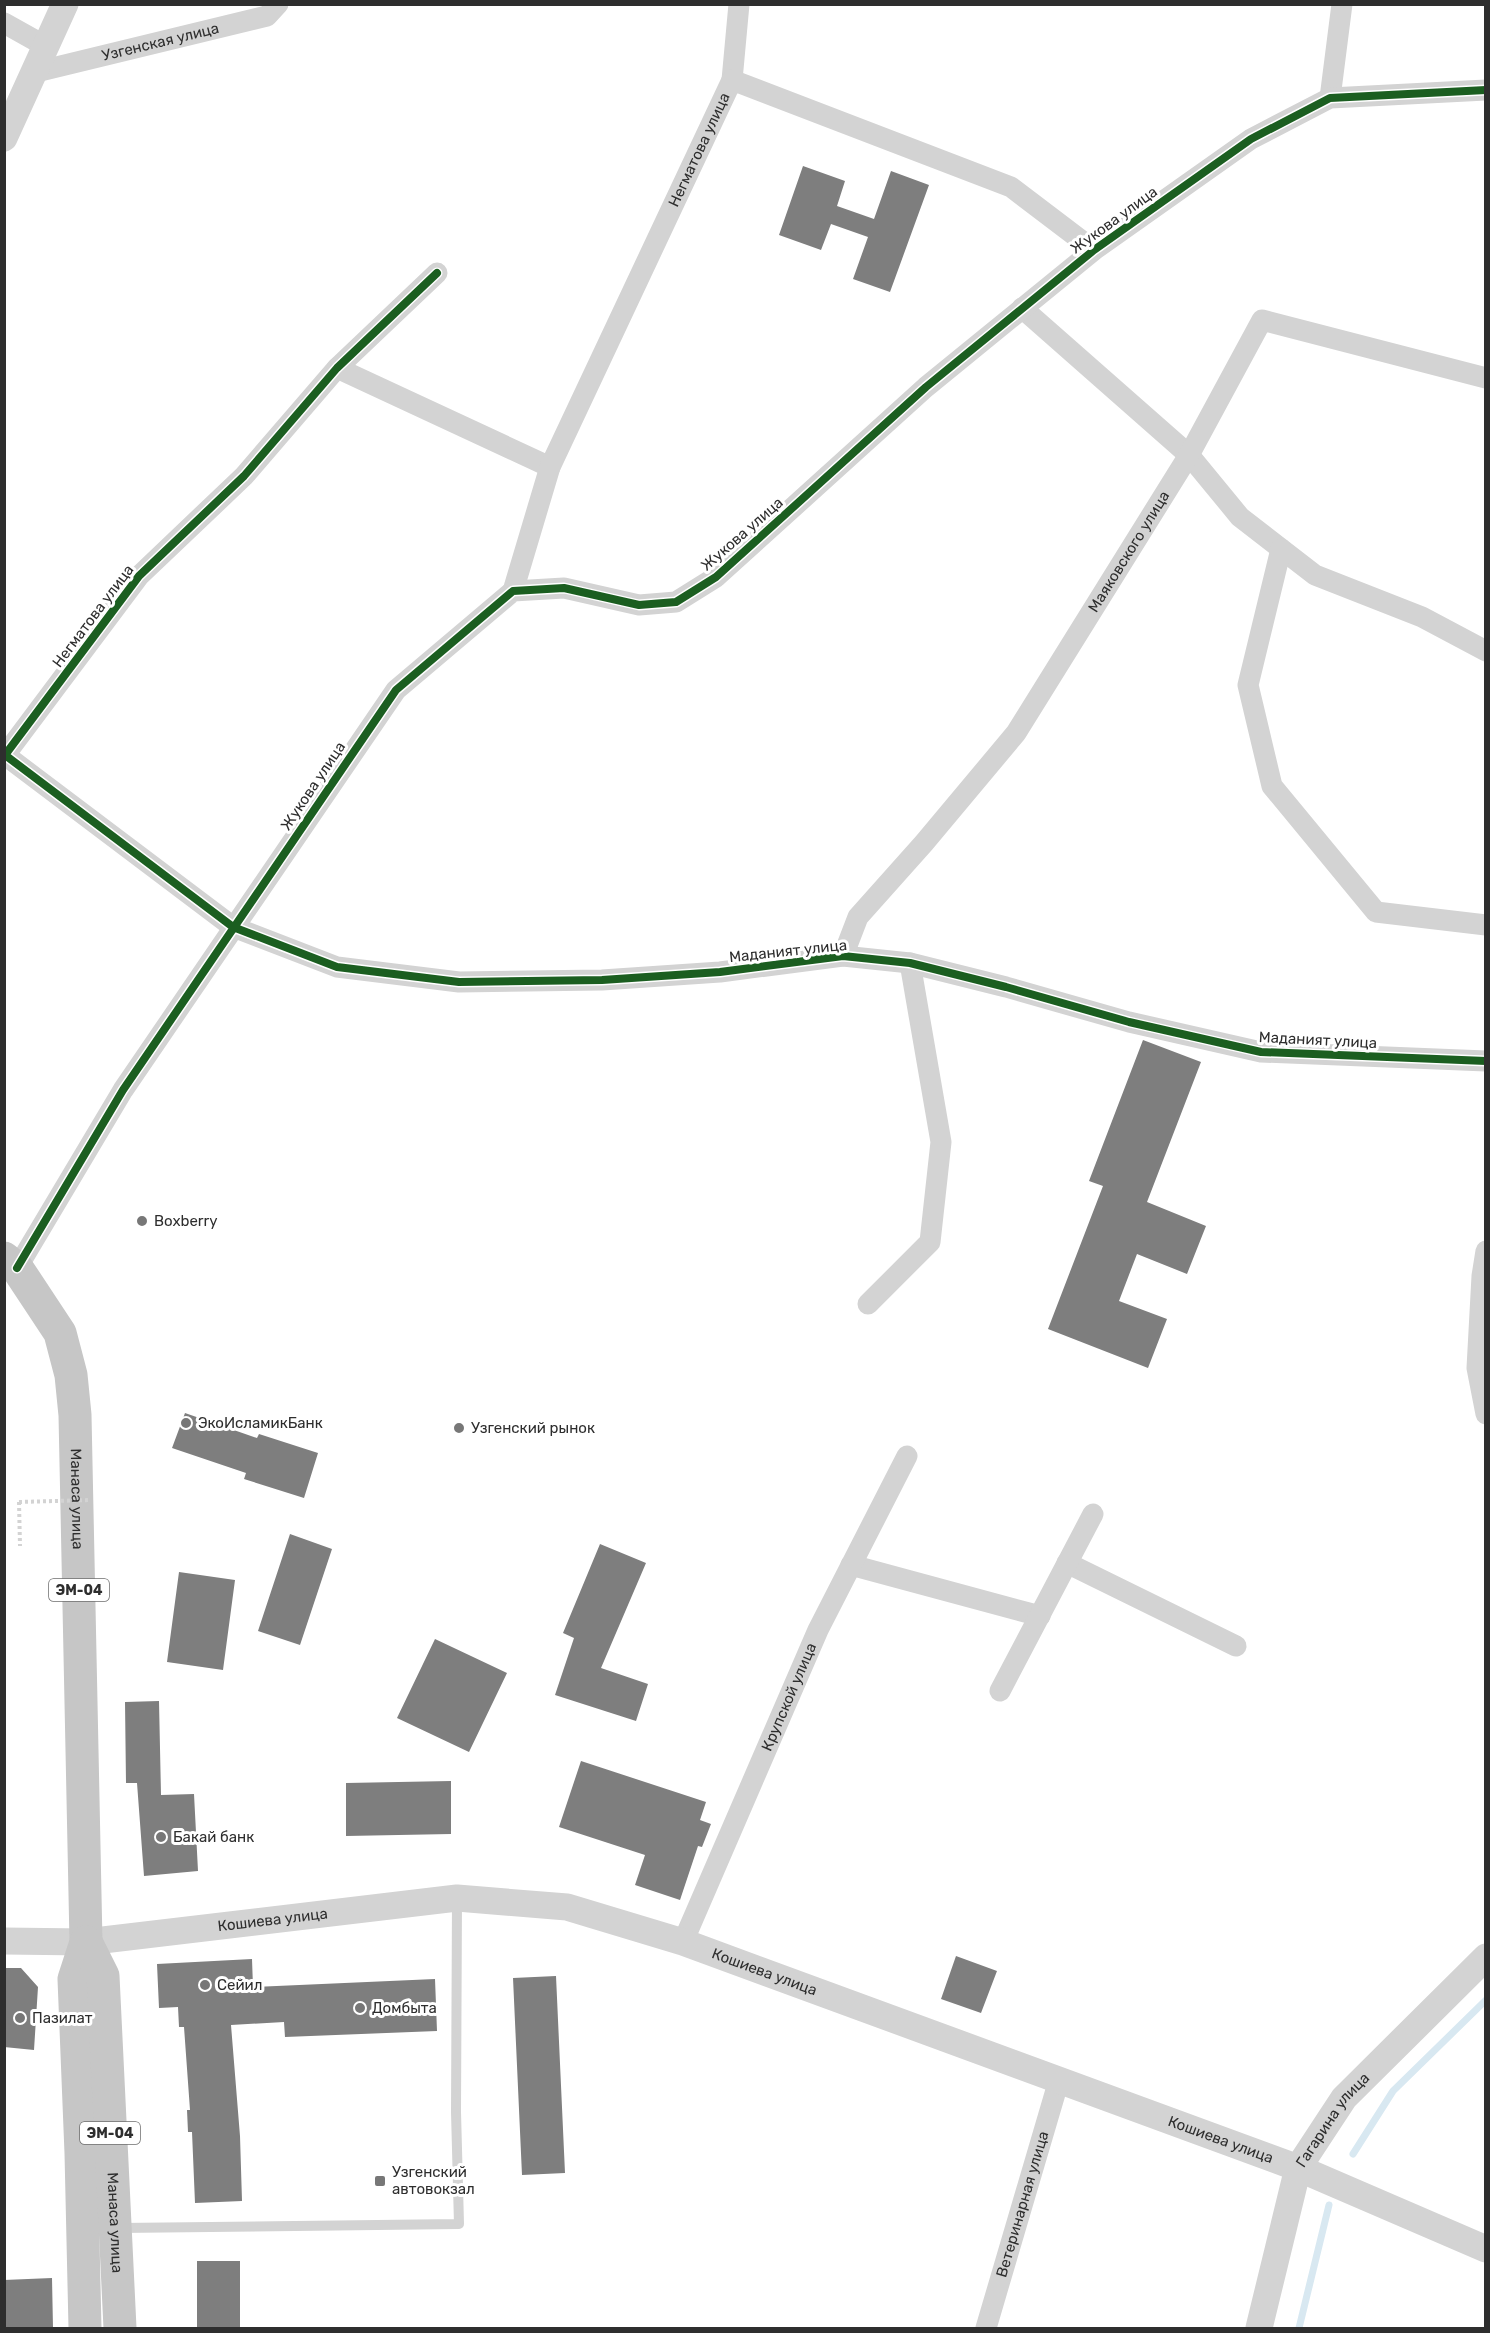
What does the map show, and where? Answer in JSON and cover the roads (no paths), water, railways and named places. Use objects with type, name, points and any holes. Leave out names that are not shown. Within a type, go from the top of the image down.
[{"type":"main road","name":"Манаса улица","points":[[11,1263],[60,1333],[71,1375],[75,1415],[86,1942],[74,1979],[85,2328]]},
{"type":"main road","name":"Манаса улица","points":[[86,1942],[103,1976],[120,2328]]},
{"type":"street","points":[[4,138],[65,4]]},
{"type":"street","name":"Узгенская улица","points":[[41,59],[267,16],[278,4]]},
{"type":"street","points":[[732,80],[739,4]]},
{"type":"street","points":[[1330,98],[1342,4]]},
{"type":"street","points":[[4,23],[41,59]]},
{"type":"street","name":"Негматова улица","points":[[513,591],[550,467],[732,80],[1011,187],[1094,250]]},
{"type":"street","name":"Жукова улица","points":[[11,1263],[123,1090],[396,690],[513,591],[564,588],[639,605],[676,602],[716,578],[926,387],[1094,250],[1251,139],[1330,98],[1485,90]]},
{"type":"street","name":"Негматова улица","points":[[233,927],[5,755],[139,576],[244,476],[337,368],[437,273]]},
{"type":"street","points":[[1022,308],[1189,455],[1240,517],[1315,575],[1422,617],[1485,651]]},
{"type":"street","name":"Маяковского улица","points":[[843,956],[858,917],[924,843],[1016,733],[1189,455],[1262,320],[1485,378]]},
{"type":"street","points":[[337,368],[550,467]]},
{"type":"street","points":[[1281,549],[1248,685],[1272,786],[1376,912],[1485,925]]},
{"type":"street","name":"Маданият улица","points":[[233,927],[337,967],[459,982],[602,980],[708,973],[843,956],[910,963],[1129,1022],[1261,1052],[1485,1060]]},
{"type":"street","points":[[868,1304],[930,1242],[941,1142],[910,963]]},
{"type":"street","points":[[1485,1251],[1477,1368],[1485,1413]]},
{"type":"street","name":"Крупской улица","points":[[682,1942],[818,1630],[907,1456]]},
{"type":"street","points":[[1000,1691],[1093,1514]]},
{"type":"street","points":[[1068,1563],[1236,1646]]},
{"type":"street","points":[[851,1565],[1040,1616]]},
{"type":"street","name":"Кошиева улица","points":[[4,1941],[86,1942],[457,1898],[567,1906],[682,1942],[1298,2168],[1485,2248]]},
{"type":"street","name":"Гагарина улица","points":[[1259,2328],[1298,2168],[1344,2098],[1485,1957]]},
{"type":"street","name":"Ветеринарная улица","points":[[986,2328],[1059,2080]]},
{"type":"lane","points":[[114,2228],[459,2224],[456,2112],[457,1898]]},
{"type":"waterway","points":[[1353,2154],[1393,2091],[1486,2000]]},
{"type":"waterway","points":[[1299,2328],[1329,2205]]},
{"type":"place","name":"Boxberry","points":[[142,1221]]},
{"type":"place","name":"ЭкоИсламикБанк","points":[[186,1423]]},
{"type":"place","name":"Узгенский рынок","points":[[459,1428]]},
{"type":"place","name":"Бакай банк","points":[[161,1837]]},
{"type":"place","name":"Сейил","points":[[205,1985]]},
{"type":"place","name":"Домбыта","points":[[360,2008]]},
{"type":"place","name":"Пазилат","points":[[20,2018]]},
{"type":"place","name":"Узгенский автовокзал","points":[[380,2181]]}]
